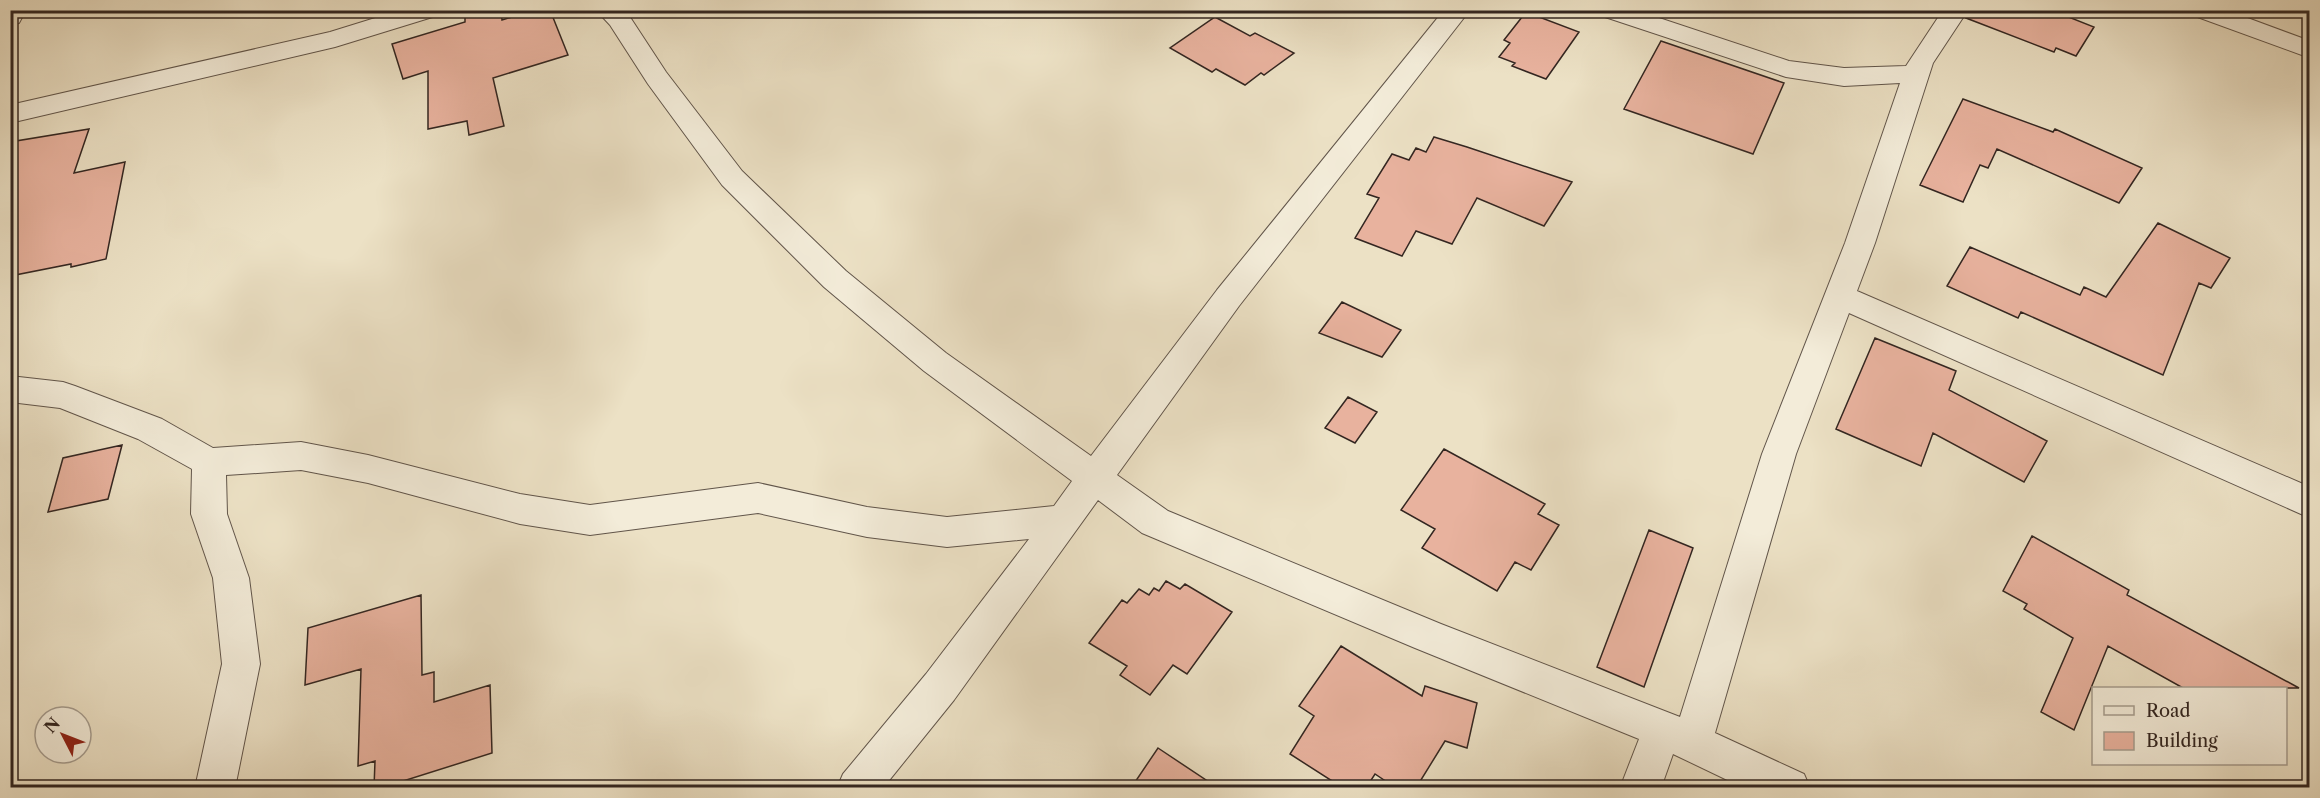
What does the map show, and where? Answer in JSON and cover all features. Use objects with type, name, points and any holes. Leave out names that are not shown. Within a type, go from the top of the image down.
[{"type":"street","points":[[10,17],[14,10]]},
{"type":"street","points":[[10,114],[335,39],[430,10]]},
{"type":"street","points":[[608,10],[619,20],[657,78],[732,178],[835,279],[935,362],[1155,522],[1428,636],[1677,736],[1790,788]]},
{"type":"street","points":[[857,788],[940,687],[1228,298],[1458,10]]},
{"type":"street","points":[[1608,10],[1786,69],[1844,77],[1916,74]]},
{"type":"street","points":[[1640,788],[1677,736],[1779,454],[1860,243],[1920,63],[1956,10]]},
{"type":"street","points":[[2201,10],[2310,50]]},
{"type":"street","points":[[1840,296],[2310,503]]},
{"type":"street","points":[[10,389],[63,395],[150,429],[209,462],[301,456],[368,470],[520,509],[590,520],[758,498],[867,522],[947,532],[1063,520]]},
{"type":"street","points":[[209,462],[209,514],[231,578],[241,664],[215,788]]},
{"type":"building","points":[[501,10],[502,20],[535,10],[550,10],[568,55],[493,78],[504,126],[469,135],[467,121],[428,129],[428,71],[403,79],[392,44],[465,22],[465,17]]},
{"type":"building","points":[[1970,10],[2051,10],[2094,27],[2076,56],[2056,48],[2054,52],[1966,18]]},
{"type":"building","points":[[1526,12],[1579,32],[1546,79],[1512,66],[1515,63],[1499,57],[1510,43],[1504,40]]},
{"type":"building","points":[[1215,17],[1250,36],[1255,33],[1294,53],[1264,75],[1261,73],[1245,85],[1216,69],[1212,72],[1170,48]]},
{"type":"building","points":[[1661,41],[1784,83],[1753,154],[1624,109]]},
{"type":"building","points":[[1963,99],[2053,132],[2055,129],[2142,168],[2119,203],[1997,149],[1988,168],[1980,165],[1963,202],[1920,185]]},
{"type":"building","points":[[89,129],[74,173],[125,162],[106,259],[10,276],[10,142]]},
{"type":"building","points":[[1434,137],[1572,182],[1544,226],[1477,198],[1452,244],[1416,231],[1402,256],[1355,238],[1379,198],[1367,194],[1392,154],[1409,160],[1416,148],[1426,152]]},
{"type":"building","points":[[2158,223],[2230,258],[2211,288],[2199,283],[2163,375],[2021,312],[2018,318],[1947,286],[1970,247],[2080,295],[2084,287],[2106,297]]},
{"type":"building","points":[[1342,302],[1401,330],[1382,357],[1319,333]]},
{"type":"building","points":[[1875,338],[1956,371],[1949,390],[2047,441],[2024,482],[1933,433],[1921,466],[1836,429]]},
{"type":"building","points":[[1348,397],[1377,412],[1355,443],[1325,428]]},
{"type":"building","points":[[122,445],[108,499],[48,512],[63,458]]},
{"type":"building","points":[[1444,449],[1545,504],[1538,514],[1559,525],[1531,570],[1515,562],[1497,591],[1422,548],[1435,529],[1401,510]]},
{"type":"building","points":[[1649,530],[1693,548],[1644,687],[1597,667]]},
{"type":"building","points":[[2032,536],[2129,590],[2127,595],[2299,688],[2181,687],[2108,646],[2074,730],[2041,712],[2073,638],[2024,609],[2027,604],[2003,591]]},
{"type":"building","points":[[1166,581],[1180,589],[1185,584],[1232,612],[1187,674],[1173,665],[1150,695],[1120,675],[1127,666],[1089,643],[1122,600],[1127,603],[1139,589],[1149,595],[1154,588],[1159,591]]},
{"type":"building","points":[[421,595],[422,675],[434,672],[434,702],[490,685],[492,753],[381,788],[374,788],[375,761],[358,766],[361,669],[305,685],[308,628]]},
{"type":"building","points":[[1341,646],[1422,696],[1425,686],[1477,703],[1467,748],[1445,741],[1416,788],[1396,788],[1375,774],[1366,788],[1343,788],[1290,754],[1314,716],[1299,706]]},
{"type":"building","points":[[1158,748],[1218,788],[1131,788]]}]
